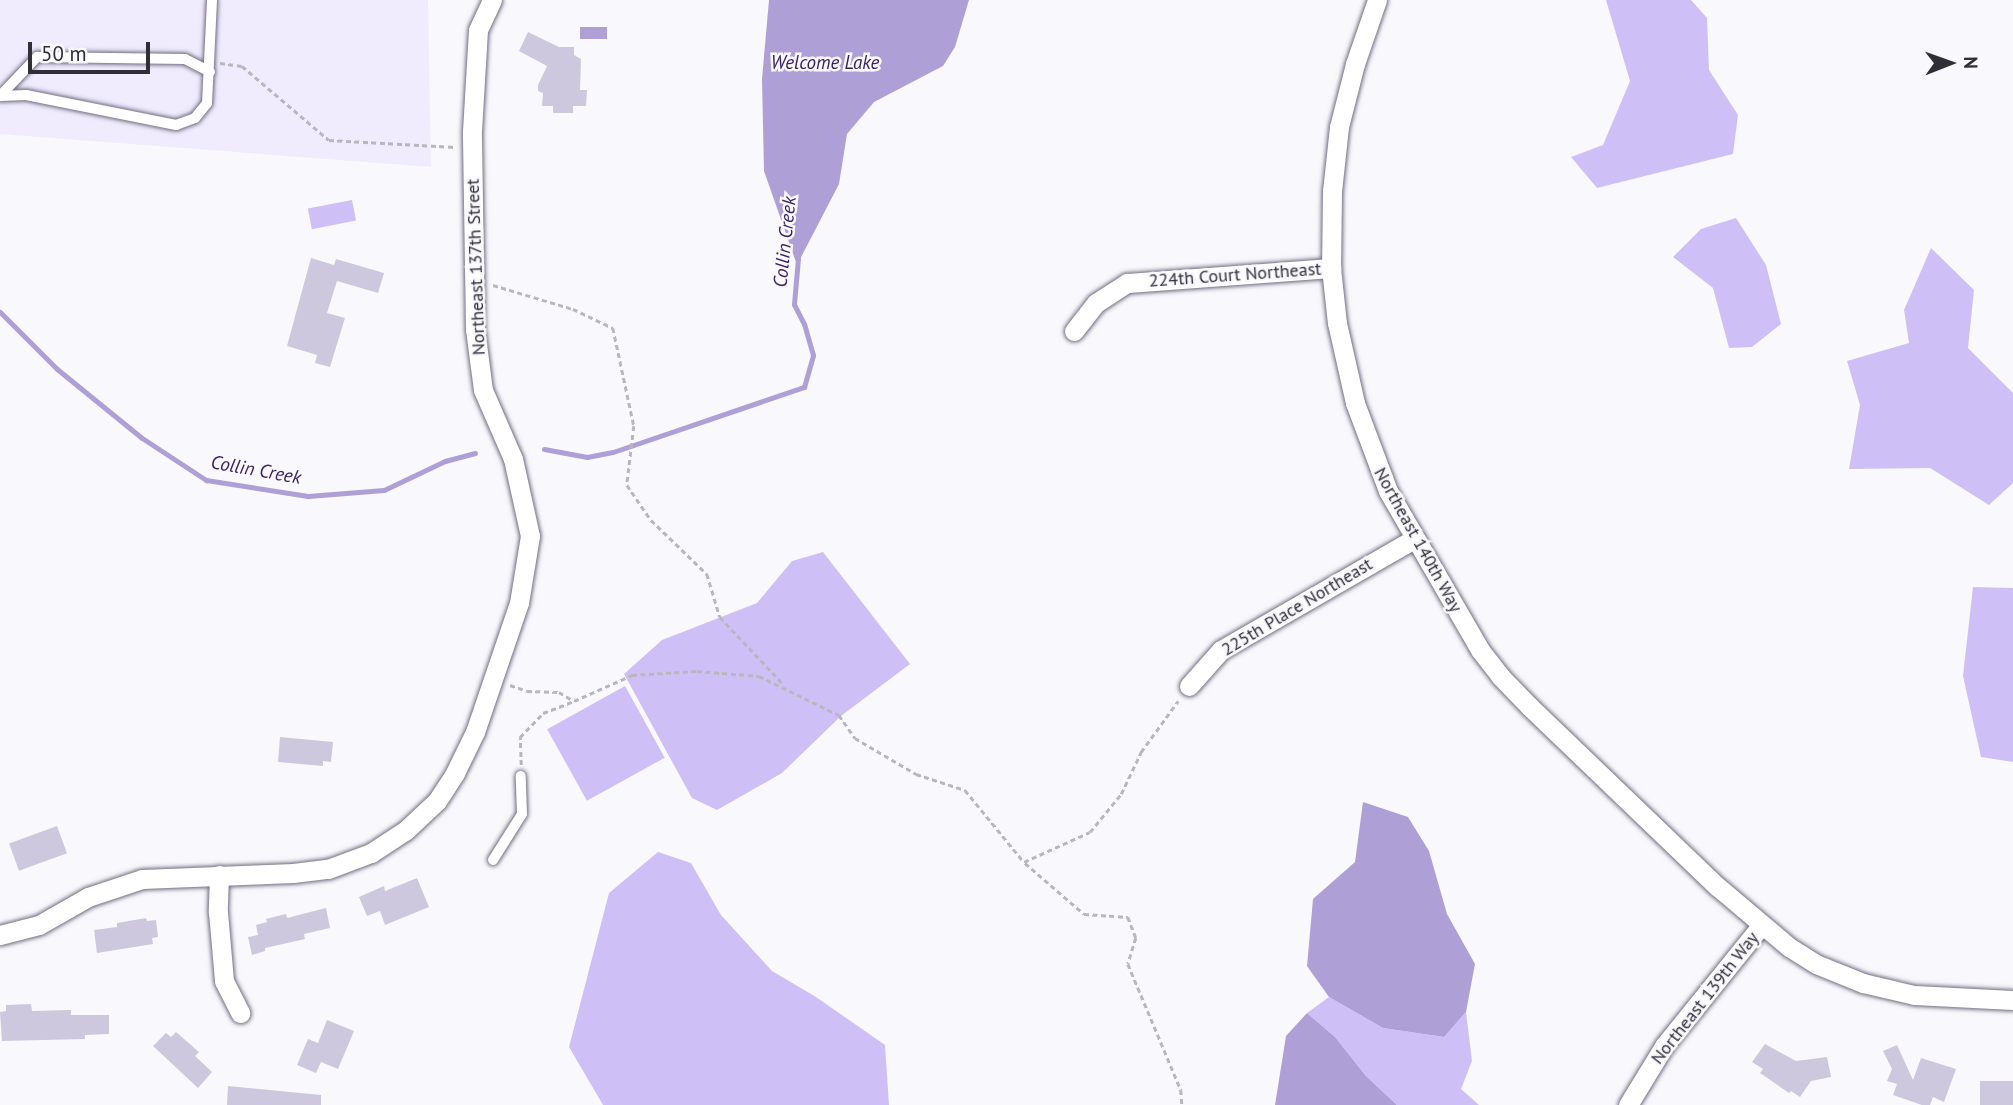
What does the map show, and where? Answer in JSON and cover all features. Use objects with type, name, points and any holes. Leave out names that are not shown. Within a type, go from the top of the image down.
[{"type":"street","name":"Northeast 137th Street","points":[[0,935],[38,925],[88,897],[142,879],[328,869],[371,853],[406,830],[438,801],[475,732],[519,603],[530,536],[513,459],[483,390],[475,330],[472,148],[478,30],[492,0]]},
{"type":"street","name":"Northeast 140th Way","points":[[1377,0],[1354,64],[1339,127],[1332,191],[1331,268],[1337,323],[1355,402],[1388,491],[1480,650],[1500,676],[1761,926],[1816,964],[1863,983],[1914,995],[2013,1000]]},
{"type":"street","name":"224th Court Northeast","points":[[1074,331],[1096,303],[1127,282],[1331,268]]},
{"type":"street","name":"225th Place Northeast","points":[[1189,686],[1221,650],[1414,539]]},
{"type":"street","points":[[219,875],[224,981],[240,1013]]},
{"type":"street","name":"Northeast 139th Way","points":[[1628,1105],[1664,1046],[1761,926]]},
{"type":"lane","points":[[0,96],[26,95],[176,125],[195,118],[207,103],[212,0]]},
{"type":"lane","points":[[0,96],[37,57],[185,59],[210,67]]},
{"type":"lane","points":[[493,860],[522,814],[522,776]]},
{"type":"path","points":[[210,67],[242,66],[329,140],[472,148]]},
{"type":"path","points":[[474,281],[530,294],[573,309],[613,328],[634,426],[627,485],[651,520],[707,574],[720,617],[751,647],[786,688]]},
{"type":"path","points":[[522,776],[520,737],[543,713],[632,675],[697,671],[759,676],[786,688],[839,715],[855,738],[916,774],[965,790],[1024,862],[1084,914],[1128,917],[1136,938],[1128,964],[1181,1090],[1182,1105]]},
{"type":"path","points":[[493,680],[527,691],[559,692],[574,701]]},
{"type":"path","points":[[1024,862],[1090,832],[1121,794],[1142,752],[1189,686]]},
{"type":"shaded area","points":[[0,0],[428,0],[431,167],[0,134]]},
{"type":"shaded area","points":[[1606,0],[1691,0],[1707,18],[1709,70],[1738,115],[1733,154],[1597,188],[1571,157],[1603,145],[1630,81]]},
{"type":"shaded area","points":[[352,200],[356,221],[312,229],[308,209]]},
{"type":"shaded area","points":[[1736,218],[1766,265],[1781,324],[1752,347],[1729,348],[1713,288],[1673,257],[1701,229]]},
{"type":"shaded area","points":[[1931,248],[1974,290],[1968,348],[2013,393],[2013,483],[1989,505],[1930,468],[1849,469],[1860,405],[1847,361],[1909,343],[1904,310]]},
{"type":"shaded area","points":[[823,552],[910,664],[841,716],[782,773],[717,810],[692,798],[624,674],[662,640],[757,603],[792,561]]},
{"type":"shaded area","points":[[1973,587],[2013,588],[2013,762],[1981,757],[1963,676]]},
{"type":"shaded area","points":[[625,686],[665,758],[587,801],[547,729]]},
{"type":"shaded area","points":[[658,852],[691,863],[721,915],[772,971],[816,997],[885,1045],[889,1105],[603,1105],[569,1047],[609,893]]},
{"type":"shaded area","points":[[1329,997],[1383,1028],[1444,1037],[1466,1012],[1472,1061],[1461,1089],[1479,1105],[1397,1105],[1366,1076],[1335,1037],[1307,1013]]},
{"type":"water","name":"Welcome Lake","points":[[769,0],[969,0],[955,47],[943,66],[874,102],[847,134],[839,184],[797,265],[764,171],[762,79]]},
{"type":"water","points":[[580,27],[607,27],[607,39],[580,39]]},
{"type":"water","points":[[1363,802],[1408,817],[1429,851],[1447,914],[1475,964],[1466,1012],[1444,1037],[1383,1028],[1329,997],[1307,966],[1313,899],[1355,862]]},
{"type":"water","points":[[1307,1013],[1335,1037],[1366,1076],[1397,1105],[1275,1105],[1286,1036]]},
{"type":"building","points":[[528,32],[559,47],[574,47],[574,55],[581,59],[580,90],[587,90],[586,106],[573,106],[573,113],[553,113],[553,106],[542,106],[543,93],[538,91],[538,85],[547,66],[519,51]]},
{"type":"building","points":[[311,258],[334,265],[336,259],[384,273],[378,293],[337,281],[327,313],[345,318],[330,367],[315,363],[317,355],[287,346]]},
{"type":"building","points":[[280,737],[333,742],[331,762],[323,761],[323,766],[278,762]]},
{"type":"building","points":[[57,826],[67,853],[19,871],[9,843]]},
{"type":"building","points":[[417,878],[429,907],[385,925],[380,911],[367,916],[359,897],[384,886],[385,891]]},
{"type":"building","points":[[326,908],[330,928],[304,934],[305,939],[265,948],[265,951],[252,955],[248,937],[258,935],[256,925],[267,922],[266,919],[286,914],[287,918]]},
{"type":"building","points":[[146,918],[147,921],[156,920],[158,937],[152,938],[153,944],[97,953],[94,930],[117,927],[117,923]]},
{"type":"building","points":[[31,1004],[32,1011],[71,1010],[71,1015],[109,1015],[109,1034],[85,1035],[85,1039],[2,1041],[0,1012],[6,1011],[6,1005]]},
{"type":"building","points":[[327,1020],[354,1031],[338,1069],[321,1062],[316,1073],[297,1065],[308,1039],[318,1043]]},
{"type":"building","points":[[176,1032],[199,1052],[195,1056],[212,1072],[198,1088],[153,1046],[166,1033],[171,1037]]},
{"type":"building","points":[[1765,1044],[1796,1061],[1827,1057],[1831,1077],[1811,1081],[1800,1097],[1791,1091],[1789,1093],[1760,1073],[1763,1069],[1752,1062]]},
{"type":"building","points":[[1897,1045],[1913,1080],[1921,1058],[1956,1069],[1944,1102],[1933,1097],[1930,1105],[1922,1105],[1893,1095],[1897,1084],[1887,1081],[1892,1069],[1883,1051]]},
{"type":"building","points":[[1980,1081],[2013,1081],[2013,1105],[1980,1105]]},
{"type":"building","points":[[228,1086],[321,1095],[321,1105],[227,1105]]},
{"type":"waterway","name":"Collin Creek","points":[[544,449],[587,457],[613,452],[804,387],[813,355],[804,324],[794,304],[798,258]]},
{"type":"waterway","name":"Collin Creek","points":[[0,312],[57,369],[142,438],[206,480],[308,496],[384,490],[445,461],[475,453]]}]
